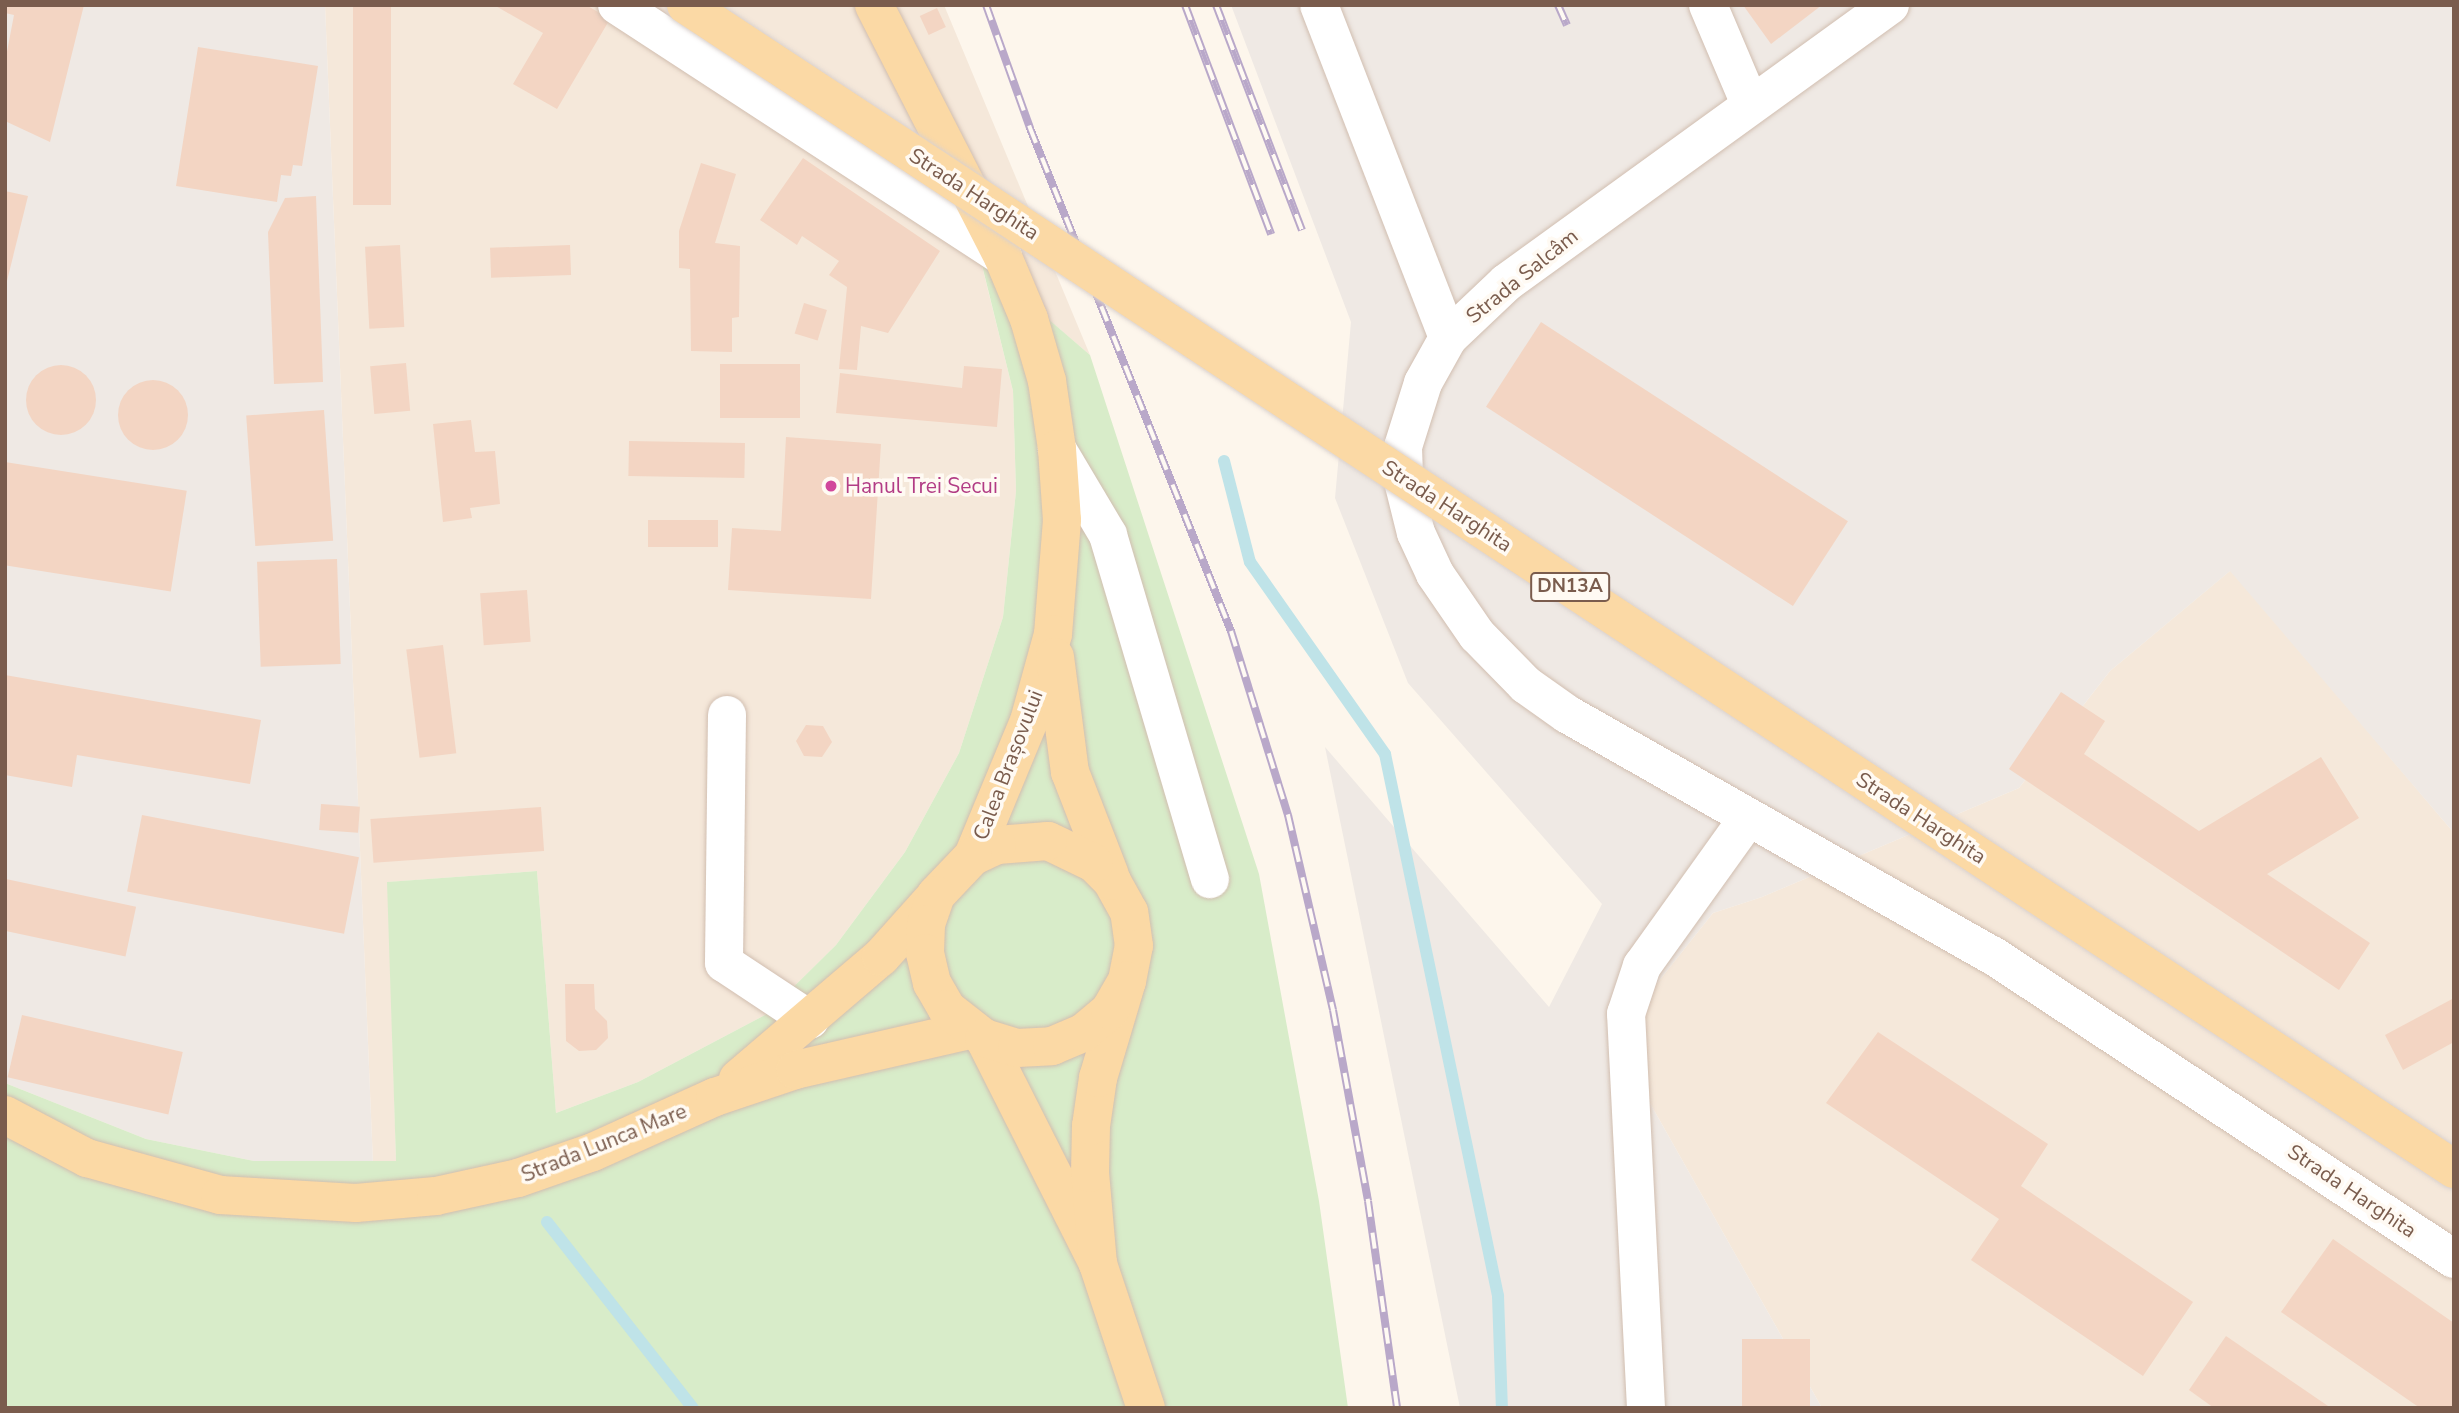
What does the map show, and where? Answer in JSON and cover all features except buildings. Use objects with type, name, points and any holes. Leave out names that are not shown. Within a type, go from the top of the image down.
[{"type":"main road","name":"Strada Harghita","points":[[686,5],[2454,1168]]},
{"type":"main road","name":"Calea Brașovului","points":[[874,5],[1003,257],[1029,319],[1047,382],[1057,449],[1062,520],[1053,634],[1029,721],[973,856]]},
{"type":"main road","name":"Calea Brașovului","points":[[1053,634],[1070,772],[1112,881]]},
{"type":"main road","points":[[1098,1264],[1090,1173],[1091,1126],[1098,1078],[1127,981],[1134,946],[1129,912],[1112,881],[1072,849],[1048,841],[997,845],[973,856],[936,895],[926,924],[925,953],[932,983],[947,1009],[976,1034],[1098,1264],[1146,1408]]},
{"type":"main road","name":"Strada Lunca Mare","points":[[715,1097],[810,1020],[881,957],[936,895]]},
{"type":"main road","points":[[976,1034],[1017,1048],[1052,1046],[1073,1038],[1110,1010],[1127,981]]},
{"type":"main road","name":"Strada Lunca Mare","points":[[5,1115],[87,1158],[154,1180],[220,1195],[356,1203],[436,1196],[518,1178],[593,1152],[715,1097],[846,1056],[976,1034]]},
{"type":"street","points":[[617,5],[1003,257]]},
{"type":"street","points":[[1319,5],[1448,338]]},
{"type":"street","points":[[1708,5],[1750,104]]},
{"type":"street","name":"Strada Salcâm","points":[[1748,818],[1612,742],[1526,685],[1477,635],[1435,574],[1416,533],[1404,485],[1404,447],[1414,404],[1448,338],[1506,283],[1890,5]]},
{"type":"street","points":[[1057,449],[1108,535],[1210,879]]},
{"type":"street","points":[[727,715],[724,962],[810,1020]]},
{"type":"street","points":[[1646,1408],[1626,1014],[1642,966],[1748,818]]},
{"type":"street","name":"Strada Harghita","points":[[1748,818],[1993,955],[2454,1259]]},
{"type":"shaded area","points":[[5,5],[325,5],[373,1164],[254,1161],[146,1139],[5,1083]]},
{"type":"shaded area","points":[[325,5],[944,5],[1090,355],[981,262],[1013,391],[1016,491],[1003,617],[959,753],[905,852],[836,945],[765,1015],[638,1082],[556,1113],[537,871],[388,882],[396,1161],[373,1164]]},
{"type":"shaded area","points":[[1231,5],[2454,5],[2454,833],[2230,571],[2110,671],[2019,788],[1762,897],[1713,913],[1647,996],[1624,1057],[1822,1408],[1460,1408],[1325,747],[1549,1007],[1602,904],[1408,683],[1335,498],[1351,322]]},
{"type":"shaded area","points":[[2231,570],[2454,833],[2454,1408],[1822,1408],[1624,1057],[1647,996],[1713,913],[1762,897],[2019,788],[2110,671]]},
{"type":"green space","points":[[981,261],[1090,355],[1259,874],[1319,1201],[1348,1408],[5,1408],[5,1083],[146,1139],[254,1161],[396,1161],[387,882],[537,871],[556,1113],[638,1082],[765,1015],[836,945],[905,852],[959,753],[1003,617],[1016,491],[1013,391]]},
{"type":"waterway","points":[[1224,461],[1250,562],[1385,754],[1498,1296],[1502,1408]]},
{"type":"waterway","points":[[547,1222],[693,1408]]},
{"type":"railway","points":[[986,5],[1030,128],[1231,631],[1288,815],[1333,1010],[1368,1201],[1397,1408]]},
{"type":"railway","points":[[1185,5],[1271,234]]},
{"type":"railway","points":[[1216,5],[1302,230]]},
{"type":"railway","points":[[1558,5],[1567,25]]},
{"type":"place","name":"Hanul Trei Secui","points":[[831,486]]}]
